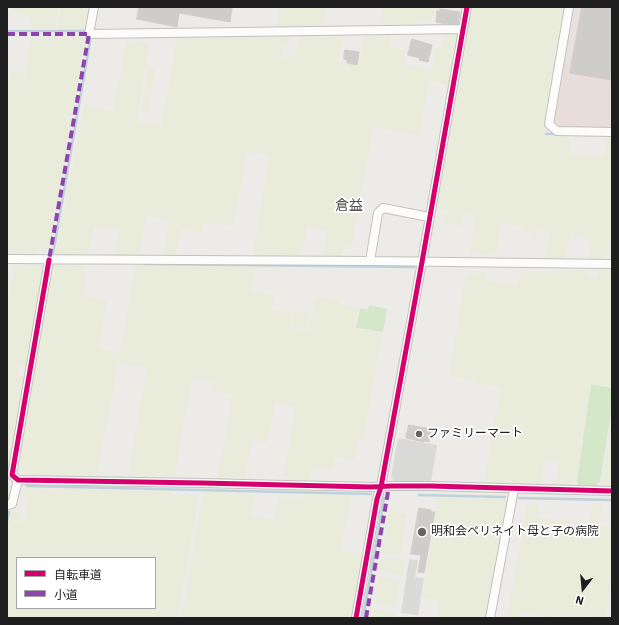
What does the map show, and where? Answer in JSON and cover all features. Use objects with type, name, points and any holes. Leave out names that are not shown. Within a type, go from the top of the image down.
[{"type":"street","points":[[94,7],[89,34],[463,29]]},
{"type":"street","points":[[356,618],[377,499],[381,487],[424,262],[429,217],[467,7]]},
{"type":"street","points":[[569,7],[549,124],[557,131],[612,132]]},
{"type":"street","points":[[370,261],[378,213],[383,208],[429,217]]},
{"type":"street","points":[[7,260],[370,261],[612,264]]},
{"type":"street","points":[[49,260],[12,475],[18,480],[371,487],[431,486],[612,491]]},
{"type":"street","points":[[7,505],[12,504],[18,480]]},
{"type":"street","points":[[490,618],[514,489]]},
{"type":"shaded area","points":[[572,7],[612,7],[612,128],[560,128],[553,120]]},
{"type":"shaded area","points":[[573,7],[612,7],[601,65],[564,61]]},
{"type":"shaded area","points":[[398,438],[437,445],[431,482],[394,481],[391,477]]},
{"type":"shaded area","points":[[409,559],[418,560],[415,577],[424,578],[418,615],[401,613]]},
{"type":"green space","points":[[11,7],[58,7],[55,27],[33,27],[30,17],[10,9]]},
{"type":"green space","points":[[61,7],[91,7],[87,29],[59,29],[58,26]]},
{"type":"green space","points":[[280,7],[326,7],[322,26],[277,26]]},
{"type":"green space","points":[[383,7],[434,7],[432,21],[415,21],[414,25],[383,26],[383,24],[380,24]]},
{"type":"green space","points":[[473,7],[565,7],[544,136],[571,137],[569,156],[605,156],[608,137],[612,137],[612,243],[610,255],[606,254],[606,256],[602,256],[601,261],[589,260],[592,242],[584,240],[584,236],[570,233],[564,259],[545,260],[550,232],[538,230],[536,238],[520,227],[503,223],[501,224],[495,255],[470,252],[476,216],[439,209],[438,202]]},
{"type":"green space","points":[[443,33],[458,33],[449,85],[430,81],[435,50],[441,46]]},
{"type":"green space","points":[[340,34],[340,36],[343,36],[337,61],[359,65],[365,34],[389,34],[391,38],[391,48],[406,50],[404,65],[431,70],[419,135],[373,127],[351,247],[344,247],[342,258],[322,258],[328,230],[307,226],[301,255],[261,256],[253,253],[269,156],[247,152],[233,226],[203,222],[201,233],[181,229],[175,257],[164,256],[169,221],[162,218],[146,216],[140,251],[134,256],[115,255],[119,228],[94,227],[88,255],[55,256],[85,103],[92,108],[113,111],[127,41],[149,44],[137,122],[161,126],[178,37],[193,36],[193,38],[200,38],[200,36],[214,36],[214,38],[220,37],[220,35],[250,36],[257,38],[258,35],[267,35],[269,37],[273,37],[269,58],[295,57],[299,37],[302,35]]},
{"type":"green space","points":[[275,35],[290,35],[288,46],[284,46],[282,56],[270,57]]},
{"type":"green space","points":[[85,38],[49,249],[37,249],[36,256],[7,255],[7,92],[22,95],[31,39]]},
{"type":"green space","points":[[148,68],[155,69],[148,112],[141,111]]},
{"type":"green space","points":[[10,71],[24,74],[21,93],[8,91]]},
{"type":"green space","points":[[449,212],[463,215],[461,226],[442,221],[444,216],[447,216]]},
{"type":"green space","points":[[53,264],[87,267],[83,297],[107,301],[99,348],[120,353],[136,266],[255,267],[251,292],[274,295],[271,310],[292,314],[289,328],[309,331],[315,297],[342,301],[341,305],[358,308],[354,329],[382,334],[363,440],[359,439],[355,460],[335,457],[333,469],[313,467],[310,480],[286,479],[287,476],[283,476],[296,407],[275,402],[267,443],[252,439],[245,477],[217,479],[233,395],[211,390],[212,382],[192,378],[174,477],[128,476],[147,367],[118,364],[97,473],[94,475],[25,474],[19,457]]},
{"type":"green space","points":[[16,265],[45,265],[28,367],[18,366],[17,374],[26,376],[9,481],[7,484],[7,293],[10,293],[11,279],[13,279]]},
{"type":"green space","points":[[599,269],[612,270],[612,386],[590,383],[576,481],[573,481],[572,485],[556,484],[559,461],[544,460],[541,483],[512,483],[512,479],[507,479],[507,483],[484,483],[501,387],[476,383],[476,381],[449,376],[466,273],[486,273],[486,280],[517,286],[522,272],[560,273],[561,270],[587,271],[587,277],[598,278]]},
{"type":"green space","points":[[369,305],[387,309],[383,332],[356,328],[360,308],[368,310]]},
{"type":"green space","points":[[294,311],[310,313],[307,329],[291,327]]},
{"type":"green space","points":[[591,384],[612,388],[612,406],[600,482],[598,482],[597,486],[578,485],[577,481]]},
{"type":"green space","points":[[612,413],[612,485],[601,485]]},
{"type":"green space","points":[[25,488],[49,490],[42,538],[50,489],[172,492],[172,495],[199,495],[177,618],[7,618],[7,530],[10,511],[21,513],[19,522],[24,523],[29,497],[23,495]]},
{"type":"green space","points":[[206,492],[255,494],[250,515],[274,520],[278,497],[311,497],[312,494],[351,496],[341,550],[363,554],[352,618],[182,618],[202,498],[205,497]]},
{"type":"green space","points":[[439,497],[480,500],[485,498],[505,500],[506,502],[486,618],[437,618],[440,601],[422,597]]},
{"type":"green space","points":[[593,502],[602,503],[599,525],[612,527],[612,574],[605,618],[582,615],[580,618],[556,614],[553,618],[522,613],[521,618],[507,618],[527,506],[531,503],[539,505],[537,517],[570,521],[570,525],[589,528]]},
{"type":"green space","points":[[389,511],[407,514],[400,555],[382,552]]},
{"type":"green space","points":[[381,557],[406,562],[403,576],[378,570]]},
{"type":"green space","points":[[379,576],[400,582],[395,606],[374,602]]},
{"type":"green space","points":[[369,608],[398,613],[397,618],[368,618]]},
{"type":"building","points":[[139,7],[232,8],[230,22],[179,13],[177,27],[137,19]]},
{"type":"building","points":[[582,7],[612,7],[612,80],[570,73]]},
{"type":"building","points":[[440,9],[460,12],[458,24],[436,22],[437,11],[440,11]]},
{"type":"building","points":[[412,39],[432,45],[428,62],[408,55]]},
{"type":"building","points":[[345,50],[359,52],[357,65],[347,63],[347,60],[344,59]]},
{"type":"building","name":"ファミリーマート","points":[[409,425],[431,429],[429,442],[406,438]]},
{"type":"building","points":[[419,508],[435,512],[424,573],[418,572],[421,555],[411,554]]},
{"type":"waterway","points":[[7,31],[87,31]]},
{"type":"waterway","points":[[53,254],[91,36]]},
{"type":"waterway","points":[[546,134],[558,134]]},
{"type":"waterway","points":[[145,264],[414,267]]},
{"type":"waterway","points":[[27,486],[371,494]]},
{"type":"waterway","points":[[419,495],[505,497]]},
{"type":"waterway","points":[[363,618],[384,498]]},
{"type":"waterway","points":[[519,498],[612,500]]},
{"type":"waterway","points":[[7,521],[9,512]]},
{"type":"marked path","points":[[7,34],[89,34],[49,260]]},
{"type":"marked path","points":[[366,618],[388,492]]},
{"type":"cycle path","points":[[356,618],[422,262],[467,7]]},
{"type":"cycle path","points":[[49,260],[12,475],[18,480],[371,487],[431,486],[612,491]]},
{"type":"place","name":"ファミリーマート","points":[[419,434]]},
{"type":"place","name":"明和会ペリネイト母と子の病院","points":[[422,532]]},
{"type":"district","name":"倉益","points":[[349,206]]}]
